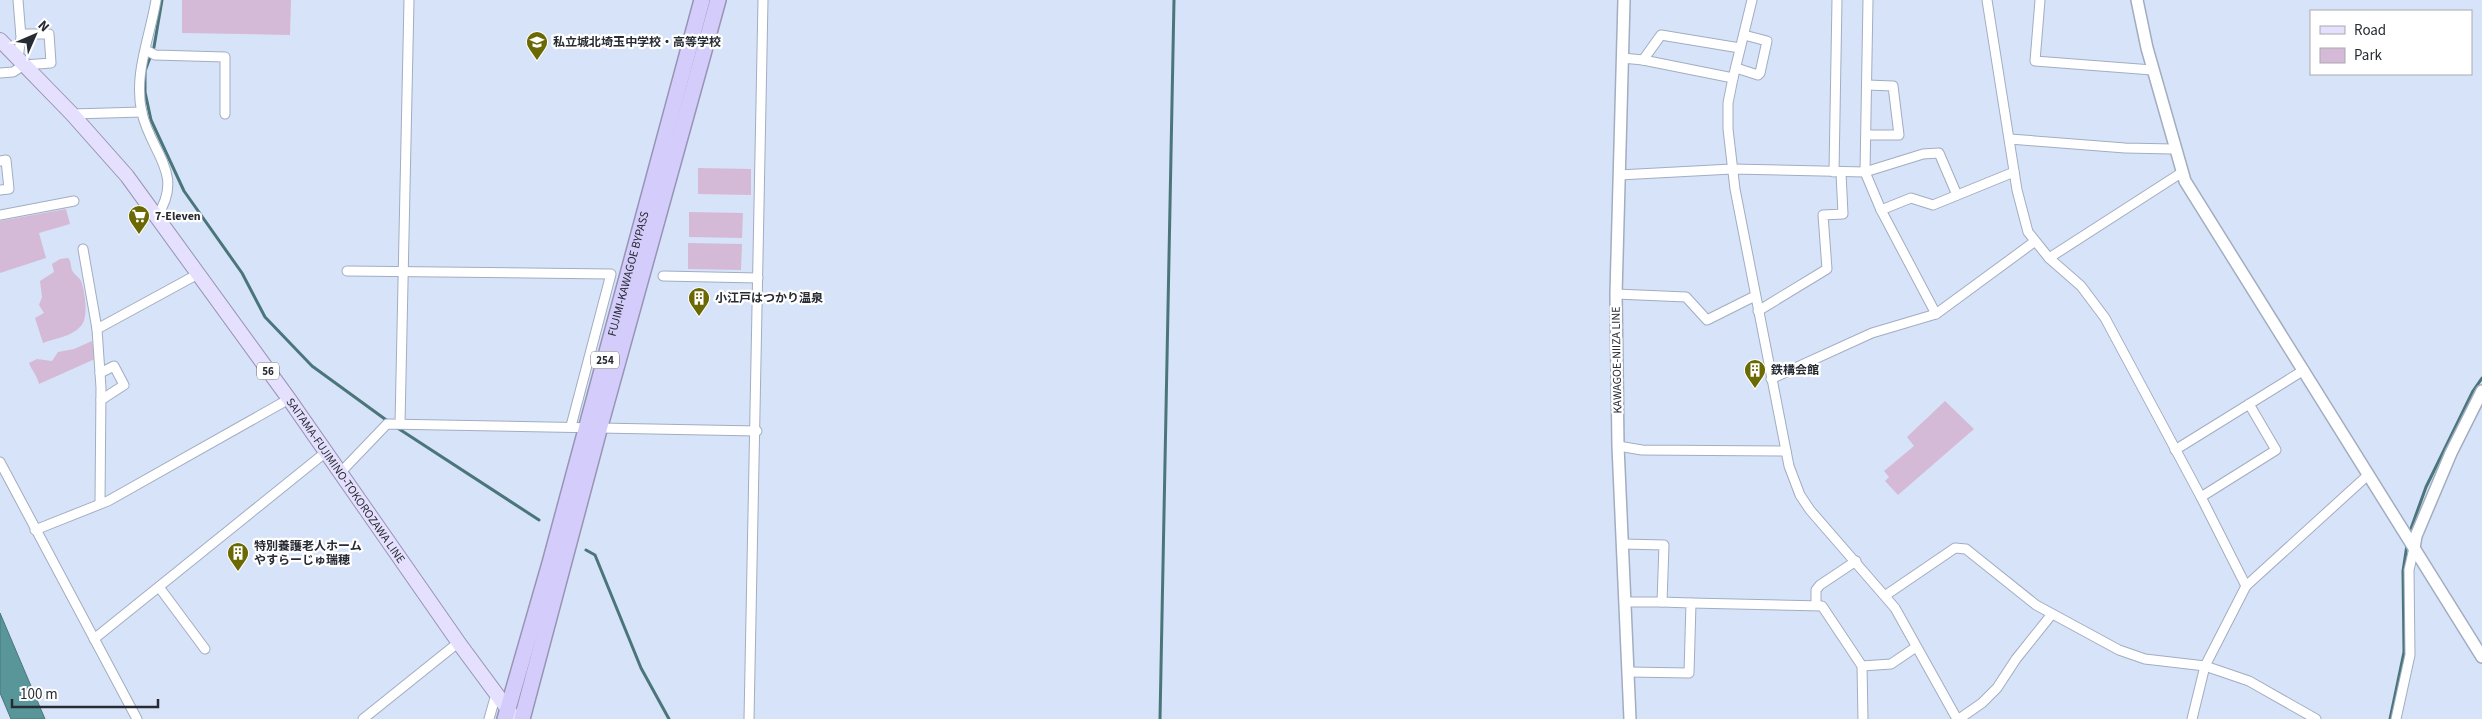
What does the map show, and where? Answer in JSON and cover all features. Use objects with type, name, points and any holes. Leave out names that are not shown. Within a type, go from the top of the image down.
[{"type":"highway","name":"FUJIMI-KAWAGOE BYPASS","points":[[522,719],[593,426],[702,0]]},
{"type":"highway","name":"FUJIMI-KAWAGOE BYPASS","points":[[509,716],[718,0]]},
{"type":"main road","name":"SAITAMA-FUJIMINO-TOKOROZAWA LINE","points":[[0,40],[72,114],[127,176],[289,399],[496,694],[509,716]]},
{"type":"street","points":[[0,73],[13,72],[21,61],[18,0]]},
{"type":"street","points":[[156,0],[142,63],[139,91],[142,112],[164,164],[168,180],[167,196],[157,216]]},
{"type":"street","points":[[400,424],[409,0]]},
{"type":"street","points":[[749,719],[757,431],[764,0]]},
{"type":"street","name":"KAWAGOE-NIIZA LINE","points":[[1624,0],[1616,294],[1618,446],[1630,719]]},
{"type":"street","points":[[1752,0],[1728,103],[1728,129],[1732,169],[1771,379],[1789,466],[1800,494],[1810,510],[1886,595],[1958,719],[1989,697],[2052,614]]},
{"type":"street","points":[[1758,312],[1827,270],[1823,215],[1843,214],[1837,173],[1837,0]]},
{"type":"street","points":[[1868,0],[1865,172],[1881,210],[1936,314]]},
{"type":"street","points":[[1987,0],[2014,172],[2023,216],[2034,242],[2081,286],[2101,312],[2201,497],[2246,586]]},
{"type":"street","points":[[2040,0],[2035,61],[2152,70]]},
{"type":"street","points":[[2137,0],[2152,70],[2181,173],[2482,657]]},
{"type":"street","points":[[21,34],[49,34],[51,63],[21,61]]},
{"type":"street","points":[[1622,58],[1758,75],[1767,41],[1744,35]]},
{"type":"street","points":[[1643,60],[1661,36],[1740,48]]},
{"type":"street","points":[[146,50],[155,55],[225,56],[225,114]]},
{"type":"street","points":[[1867,135],[1899,134],[1892,86],[1868,85]]},
{"type":"street","points":[[72,114],[142,112]]},
{"type":"street","points":[[2010,140],[2125,148],[2174,148]]},
{"type":"street","points":[[1619,175],[1732,169],[1837,173],[1865,172],[1923,154],[1939,153],[1957,195]]},
{"type":"street","points":[[0,160],[6,160],[9,189],[0,190]]},
{"type":"street","points":[[1881,210],[1911,198],[1933,205],[2014,172]]},
{"type":"street","points":[[2049,258],[2181,173]]},
{"type":"street","points":[[0,215],[74,201]]},
{"type":"street","points":[[1771,379],[1872,333],[1936,314],[2034,242]]},
{"type":"street","points":[[83,249],[97,329],[100,373],[100,502]]},
{"type":"street","points":[[347,271],[612,274],[571,426]]},
{"type":"street","points":[[97,329],[198,274]]},
{"type":"street","points":[[663,276],[758,278]]},
{"type":"street","points":[[1616,294],[1686,297],[1707,320],[1755,296]]},
{"type":"street","points":[[100,373],[114,366],[124,385],[101,400]]},
{"type":"street","points":[[2175,450],[2304,370]]},
{"type":"street","points":[[2396,719],[2410,655],[2410,542],[2416,536],[2451,453],[2482,391]]},
{"type":"street","points":[[35,530],[100,502],[108,501],[289,399]]},
{"type":"street","points":[[2201,497],[2276,450],[2249,404]]},
{"type":"street","points":[[340,472],[387,424],[593,426],[757,431]]},
{"type":"street","points":[[1618,446],[1642,450],[1786,451]]},
{"type":"street","points":[[94,639],[326,452]]},
{"type":"street","points":[[0,462],[137,719]]},
{"type":"street","points":[[2192,719],[2205,666],[2246,586],[2368,475]]},
{"type":"street","points":[[1623,544],[1664,545],[1662,602]]},
{"type":"street","points":[[1886,595],[1938,559],[1960,547],[1966,549],[2010,587],[2052,614],[2119,650],[2145,659],[2205,666],[2249,680],[2316,719]]},
{"type":"street","points":[[1816,604],[1816,590],[1820,585],[1856,561]]},
{"type":"street","points":[[160,587],[205,649]]},
{"type":"street","points":[[1626,602],[1816,604],[1822,606],[1862,666],[1863,719]]},
{"type":"street","points":[[1629,672],[1689,673],[1691,603]]},
{"type":"street","points":[[363,719],[459,642]]},
{"type":"street","points":[[1862,666],[1891,664],[1916,647]]},
{"type":"street","points":[[489,719],[496,694]]},
{"type":"green space","points":[[182,0],[291,0],[290,35],[182,33]]},
{"type":"green space","points":[[698,168],[751,169],[751,195],[698,194]]},
{"type":"green space","points":[[66,209],[70,224],[39,233],[46,258],[0,273],[0,221]]},
{"type":"green space","points":[[689,212],[743,213],[742,238],[689,237]]},
{"type":"green space","points":[[688,243],[742,244],[741,270],[688,269]]},
{"type":"green space","points":[[68,258],[73,272],[82,285],[86,304],[85,317],[81,326],[73,333],[43,343],[35,318],[44,313],[39,305],[42,297],[40,281],[54,272],[52,264],[60,259]]},
{"type":"green space","points":[[92,341],[95,359],[39,384],[29,363],[37,359],[52,361],[58,352],[74,349]]},
{"type":"green space","points":[[1945,401],[1974,429],[1898,495],[1885,481],[1889,477],[1884,471],[1914,446],[1907,437]]},
{"type":"shaded area","points":[[0,613],[45,719],[11,719],[0,693]]},
{"type":"waterway","points":[[162,0],[154,47],[145,71],[145,92],[151,120],[184,191],[242,273],[265,317],[312,366],[389,422]]},
{"type":"waterway","points":[[1160,719],[1174,0]]},
{"type":"waterway","points":[[2409,534],[2426,487],[2473,391],[2482,378]]},
{"type":"waterway","points":[[396,427],[539,520]]},
{"type":"waterway","points":[[2390,719],[2404,652],[2403,571],[2407,545]]},
{"type":"waterway","points":[[586,550],[595,555],[641,668],[669,719]]},
{"type":"place","name":"私立城北埼玉中学校・高等学校","points":[[537,61]]},
{"type":"place","name":"7-Eleven","points":[[139,235]]},
{"type":"place","name":"小江戸はつかり温泉","points":[[699,317]]},
{"type":"place","name":"鉄構会館","points":[[1755,389]]},
{"type":"place","name":"特別養護老人ホーム やすらーじゅ瑞穂","points":[[238,572]]}]
